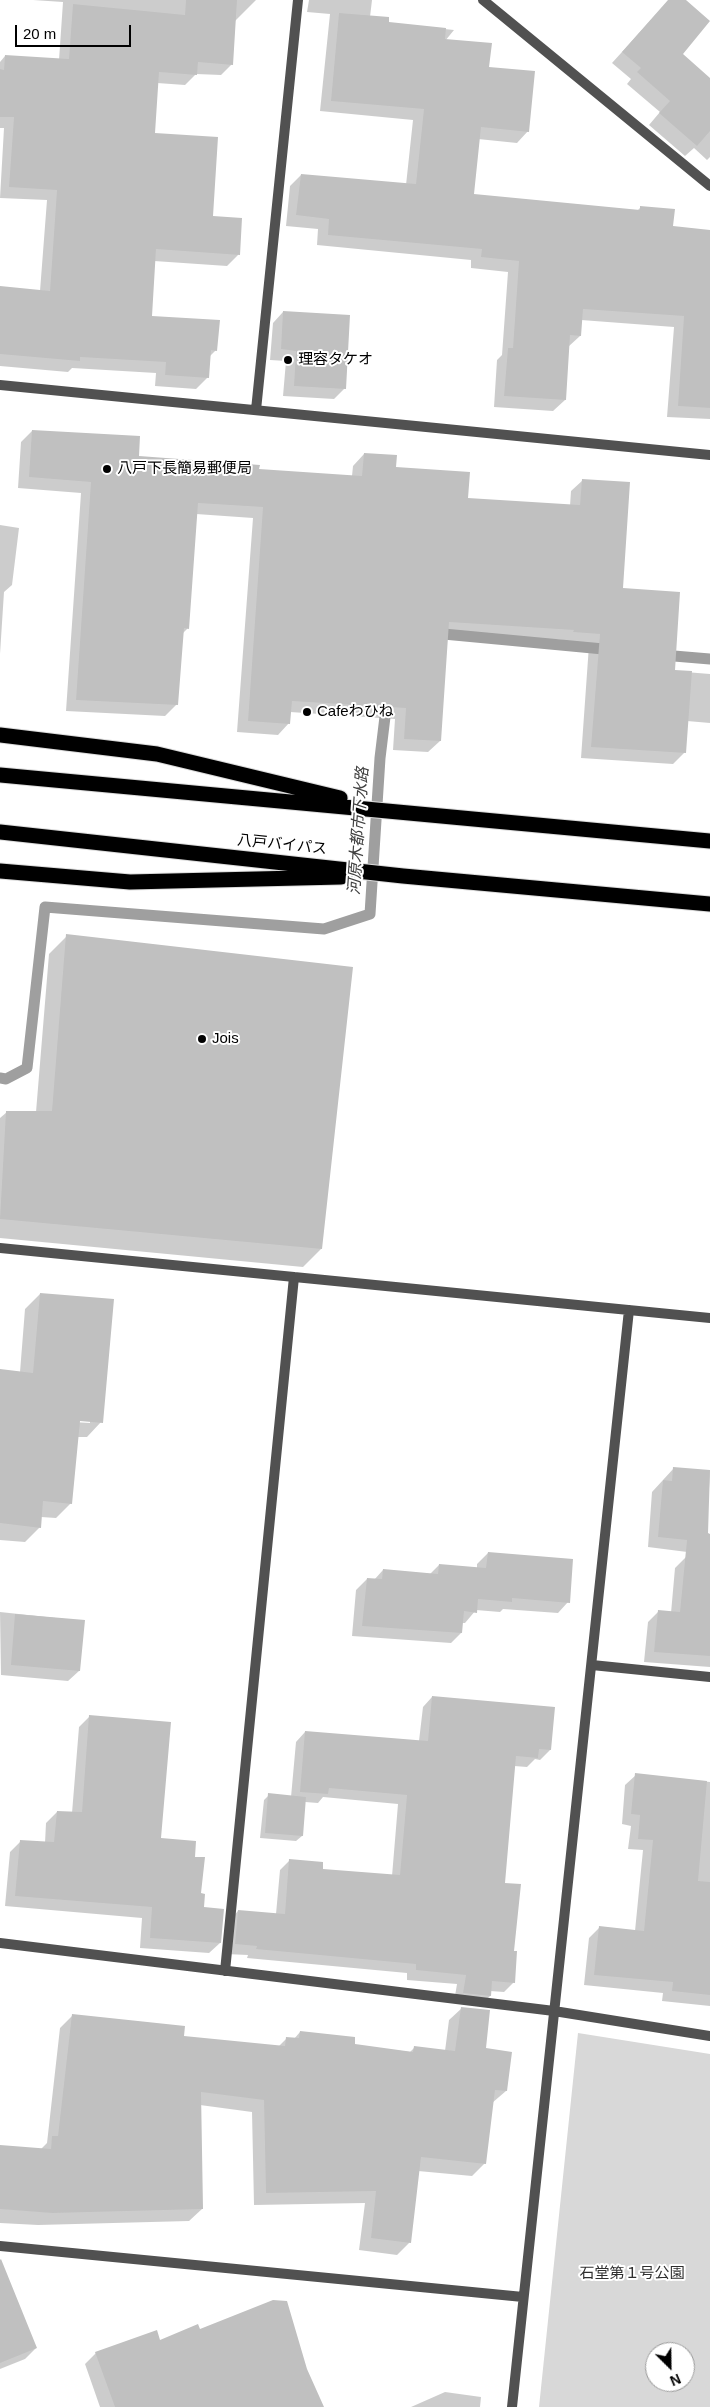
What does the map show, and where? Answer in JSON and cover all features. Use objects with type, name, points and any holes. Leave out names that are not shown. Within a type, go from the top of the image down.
[{"type":"highway","points":[[0,735],[157,754],[389,811]]},
{"type":"highway","points":[[0,775],[710,841]]},
{"type":"highway","name":"八戸バイパス","points":[[0,832],[402,876],[710,904]]},
{"type":"highway","points":[[0,871],[130,882],[402,876]]},
{"type":"street","points":[[256,410],[298,0]]},
{"type":"street","points":[[483,0],[710,186]]},
{"type":"street","points":[[0,385],[710,455]]},
{"type":"street","points":[[0,1248],[710,1318]]},
{"type":"street","points":[[225,1971],[294,1277]]},
{"type":"street","points":[[512,2407],[629,1310]]},
{"type":"street","points":[[592,1665],[710,1677]]},
{"type":"street","points":[[0,1943],[554,2011],[710,2036]]},
{"type":"street","points":[[0,2246],[523,2297]]},
{"type":"green space","name":"石堂第１号公園","points":[[578,2033],[710,2054],[710,2407],[539,2407]]},
{"type":"building","points":[[186,0],[237,0],[233,65],[198,62],[197,75],[159,72],[155,133],[218,137],[213,216],[242,218],[240,255],[156,249],[152,316],[220,320],[217,351],[211,350],[209,378],[165,375],[166,362],[80,357],[80,361],[0,354],[0,286],[50,291],[57,190],[9,187],[14,117],[0,117],[0,69],[4,70],[5,55],[69,59],[73,4],[185,15]]},
{"type":"building","points":[[668,0],[686,0],[710,21],[683,54],[710,78],[710,131],[697,146],[659,113],[670,101],[637,72],[641,68],[622,52]]},
{"type":"building","points":[[339,13],[389,17],[389,22],[446,28],[445,39],[492,43],[489,67],[535,71],[529,132],[481,127],[474,194],[640,210],[640,206],[675,209],[673,226],[710,230],[710,408],[678,406],[684,316],[583,309],[581,336],[570,335],[566,400],[504,396],[508,348],[513,348],[519,261],[481,257],[482,249],[328,235],[329,219],[296,215],[301,174],[416,184],[424,109],[331,101]]},
{"type":"building","points":[[283,311],[350,315],[346,389],[294,386],[296,351],[281,349]]},
{"type":"building","points":[[32,430],[140,436],[139,456],[260,465],[259,469],[362,476],[364,453],[397,455],[396,467],[470,472],[468,498],[580,505],[582,479],[630,482],[623,588],[680,592],[675,670],[692,671],[686,753],[591,747],[600,634],[573,632],[574,630],[449,622],[441,741],[404,739],[406,708],[292,701],[290,724],[248,721],[263,507],[198,503],[189,629],[184,628],[178,705],[76,700],[91,482],[29,477]]},
{"type":"building","name":"Jois","points":[[66,934],[353,967],[322,1249],[0,1219],[6,1111],[52,1111]]},
{"type":"building","points":[[40,1293],[114,1299],[103,1423],[80,1421],[72,1504],[43,1501],[41,1528],[0,1523],[0,1369],[33,1373]]},
{"type":"building","points":[[673,1467],[710,1470],[708,1533],[710,1534],[710,1656],[654,1652],[658,1610],[680,1612],[687,1540],[658,1537],[663,1480],[672,1481]]},
{"type":"building","points":[[488,1552],[573,1559],[570,1603],[512,1598],[512,1602],[478,1599],[477,1613],[464,1611],[462,1633],[362,1626],[367,1578],[382,1579],[383,1569],[438,1574],[439,1564],[486,1568]]},
{"type":"building","points":[[15,1614],[85,1620],[80,1671],[11,1665]]},
{"type":"building","points":[[432,1696],[555,1707],[551,1750],[539,1749],[538,1758],[516,1756],[505,1883],[521,1884],[514,1951],[517,1951],[515,1983],[492,1981],[491,1996],[463,1993],[466,1975],[416,1970],[416,1964],[256,1949],[257,1946],[235,1944],[238,1910],[285,1914],[289,1859],[323,1862],[323,1869],[400,1875],[407,1795],[329,1788],[328,1794],[300,1792],[305,1731],[428,1741]]},
{"type":"building","points":[[89,1715],[171,1722],[161,1838],[196,1841],[195,1857],[205,1857],[201,1893],[205,1894],[204,1907],[224,1909],[221,1943],[150,1938],[152,1907],[15,1896],[20,1840],[54,1842],[57,1811],[82,1812]]},
{"type":"building","points":[[635,1773],[707,1781],[698,1881],[710,1882],[710,1995],[672,1991],[673,1982],[594,1975],[599,1926],[644,1931],[653,1840],[638,1839],[640,1815],[631,1814]]},
{"type":"building","points":[[268,1793],[306,1797],[303,1836],[265,1833]]},
{"type":"building","points":[[461,2007],[490,2010],[486,2048],[512,2052],[507,2091],[495,2090],[486,2164],[421,2157],[411,2243],[371,2238],[376,2191],[266,2193],[264,2100],[201,2092],[203,2209],[52,2213],[0,2209],[0,2145],[51,2149],[52,2136],[58,2136],[72,2014],[185,2026],[184,2036],[285,2046],[286,2037],[299,2038],[300,2031],[355,2037],[355,2044],[413,2052],[414,2046],[455,2051]]},
{"type":"building","points":[[0,2260],[37,2348],[0,2363]]},
{"type":"building","points":[[273,2300],[287,2301],[307,2369],[324,2407],[115,2407],[95,2352],[157,2330],[160,2340],[198,2324],[200,2329]]},
{"type":"waterway","name":"河原木都市下水路","points":[[433,633],[614,650]]},
{"type":"waterway","name":"河原木都市下水路","points":[[662,655],[710,659]]},
{"type":"waterway","name":"河原木都市下水路","points":[[0,1078],[6,1079],[27,1068],[45,907],[324,929],[370,914],[380,758],[388,692]]},
{"type":"place","name":"理容タケオ","points":[[288,360]]},
{"type":"place","name":"八戸下長簡易郵便局","points":[[107,469]]},
{"type":"place","name":"Cafeわひね","points":[[307,712]]},
{"type":"place","name":"Jois","points":[[202,1039]]}]
